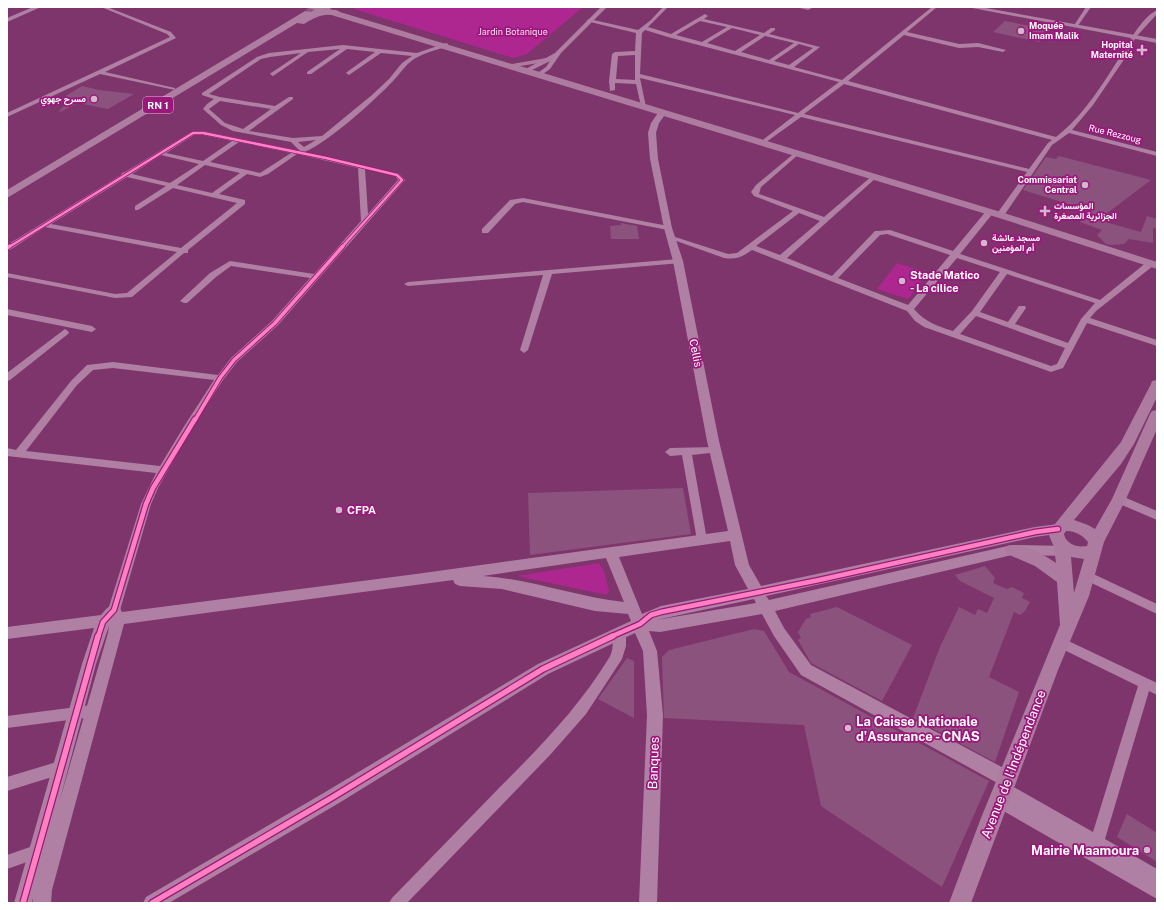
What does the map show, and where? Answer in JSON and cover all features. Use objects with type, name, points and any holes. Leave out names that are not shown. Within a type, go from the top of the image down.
[{"type":"highway","points":[[305,10],[333,9]]},
{"type":"highway","points":[[305,10],[322,12],[333,9]]},
{"type":"highway","name":"RN 1","points":[[7,195],[305,10]]},
{"type":"highway","name":"RN 1","points":[[7,186],[173,88],[206,72]]},
{"type":"main road","points":[[333,9],[539,74],[611,93]]},
{"type":"main road","points":[[333,9],[527,70]]},
{"type":"main road","points":[[515,65],[549,62],[552,72],[560,80]]},
{"type":"main road","points":[[539,74],[611,93],[663,112],[1155,264]]},
{"type":"main road","points":[[1063,540],[1127,444],[1157,384]]},
{"type":"main road","name":"Avenue de l'Indépendance","points":[[960,903],[1064,634],[1074,615],[1095,546],[1119,499],[1157,414]]},
{"type":"main road","points":[[1071,525],[1084,529],[1094,537],[1095,546],[1085,553],[1063,540],[1071,525]]},
{"type":"main road","name":"Avenue de l'Indépendance","points":[[1063,540],[1066,581],[1064,634]]},
{"type":"main road","points":[[1012,550],[1024,553],[1047,564],[1066,581]]},
{"type":"street","points":[[8,20],[37,7]]},
{"type":"street","points":[[7,115],[168,41],[173,36],[102,7]]},
{"type":"street","points":[[539,74],[604,7]]},
{"type":"street","points":[[644,106],[637,79],[641,30],[666,7]]},
{"type":"street","points":[[798,7],[805,9],[812,7]]},
{"type":"street","points":[[762,142],[843,82],[935,7]]},
{"type":"street","points":[[970,7],[1157,41]]},
{"type":"street","points":[[1075,26],[1089,7]]},
{"type":"street","points":[[1000,216],[1050,144],[1068,131],[1090,105],[1120,61],[1134,36],[1157,11]]},
{"type":"street","points":[[670,36],[707,14]]},
{"type":"street","points":[[699,19],[817,47],[789,68]]},
{"type":"street","points":[[589,21],[641,30],[702,44],[1056,139]]},
{"type":"street","points":[[702,44],[731,27]]},
{"type":"street","points":[[736,53],[773,29]]},
{"type":"street","points":[[904,33],[959,46],[978,45],[1003,50]]},
{"type":"street","points":[[769,62],[798,43]]},
{"type":"street","points":[[293,140],[304,150],[323,138],[391,80],[408,61],[420,54],[446,45]]},
{"type":"street","points":[[276,108],[204,94],[259,58],[346,47],[420,54]]},
{"type":"street","points":[[309,73],[346,47]]},
{"type":"street","points":[[349,73],[381,50]]},
{"type":"street","points":[[273,74],[308,51]]},
{"type":"street","points":[[611,93],[615,54],[638,53]]},
{"type":"street","points":[[527,70],[549,62]]},
{"type":"street","points":[[99,72],[173,88]]},
{"type":"street","points":[[612,81],[637,79],[800,115],[1030,171]]},
{"type":"street","points":[[219,98],[208,105],[206,109],[223,124],[243,132],[293,140],[323,138]]},
{"type":"street","points":[[243,132],[291,98]]},
{"type":"street","name":"Cellis","points":[[663,112],[654,123],[652,145],[670,233],[678,261],[715,450],[742,565],[756,593],[790,649],[806,670],[921,733],[1003,789]]},
{"type":"street","name":"Rue Rezzoug","points":[[1068,131],[1157,154]]},
{"type":"street","points":[[7,248],[124,174],[193,133],[203,133],[361,166],[397,175],[402,180],[264,334],[234,360],[220,378],[162,470],[146,504],[111,617],[75,713],[23,903]]},
{"type":"street","points":[[138,208],[238,140]]},
{"type":"street","points":[[159,153],[260,175],[266,174],[296,152]]},
{"type":"street","points":[[796,153],[758,186],[755,192],[763,199],[825,220]]},
{"type":"street","points":[[361,166],[365,223]]},
{"type":"street","points":[[214,195],[245,172]]},
{"type":"street","points":[[7,275],[116,296],[126,296],[132,294],[242,202],[124,174]]},
{"type":"street","points":[[781,258],[874,177]]},
{"type":"street","points":[[485,231],[514,202],[523,200],[670,233],[733,257],[752,246],[798,210]]},
{"type":"street","points":[[910,308],[955,256],[990,212]]},
{"type":"street","points":[[44,225],[185,250]]},
{"type":"street","points":[[834,278],[880,232],[887,232],[955,256],[1099,302]]},
{"type":"street","points":[[752,246],[910,308],[922,322],[954,335],[1051,369],[1060,366],[1085,318],[1099,302],[1155,264]]},
{"type":"street","points":[[408,284],[678,261]]},
{"type":"street","points":[[184,301],[213,275],[230,263],[316,277]]},
{"type":"street","points":[[954,335],[975,313],[1005,271]]},
{"type":"street","points":[[524,350],[548,273]]},
{"type":"street","points":[[1010,325],[1022,308]]},
{"type":"street","points":[[7,312],[92,330]]},
{"type":"street","points":[[975,313],[1070,347]]},
{"type":"street","points":[[1085,318],[1157,343]]},
{"type":"street","points":[[7,378],[65,332]]},
{"type":"street","points":[[19,453],[74,383],[90,367],[113,365],[220,378]]},
{"type":"street","points":[[670,452],[715,450]]},
{"type":"street","points":[[686,451],[702,540]]},
{"type":"street","points":[[7,452],[162,470]]},
{"type":"street","points":[[1119,499],[1157,516]]},
{"type":"street","points":[[7,634],[111,617],[416,580],[735,535]]},
{"type":"street","points":[[152,903],[333,797],[543,669],[570,655],[640,624],[651,615],[1020,535],[1063,540]]},
{"type":"street","points":[[640,624],[660,626],[675,624],[765,607],[1012,550],[1063,540]]},
{"type":"street","name":"Banques","points":[[610,553],[634,608],[650,651],[655,715],[648,903]]},
{"type":"street","points":[[1087,576],[1157,609]]},
{"type":"street","points":[[416,580],[470,580],[502,584],[596,604],[634,608]]},
{"type":"street","points":[[42,903],[43,890],[92,711],[111,617]]},
{"type":"street","points":[[397,903],[545,751],[581,710],[616,659],[620,646],[620,633]]},
{"type":"street","points":[[1064,634],[1151,686],[1095,848]]},
{"type":"street","points":[[7,722],[92,711]]},
{"type":"street","points":[[7,784],[60,768]]},
{"type":"street","points":[[1003,789],[1095,848],[1157,892]]},
{"type":"street","points":[[7,862],[56,844]]},
{"type":"street","points":[[1095,848],[1157,877]]},
{"type":"green space","name":"Jardin Botanique","points":[[354,7],[583,7],[527,54],[513,58],[354,9]]},
{"type":"green space","name":"Stade Matico - La cilice","points":[[897,263],[928,273],[908,299],[877,289]]},
{"type":"green space","points":[[599,563],[604,571],[609,591],[607,595],[517,576]]},
{"type":"building","name":"Moquée Imam Malik","points":[[1005,21],[1050,30],[1039,42],[993,32]]},
{"type":"building","name":"مسرح جهوي","points":[[82,86],[99,90],[134,94],[108,109],[78,103],[60,112],[59,111],[68,102],[59,100]]},
{"type":"building","name":"Commissariat Central","points":[[1059,156],[1151,180],[1098,220],[1141,232],[1147,216],[1157,219],[1157,229],[1153,228],[1153,243],[1129,239],[1124,244],[1106,244],[1097,235],[1102,230],[1080,222],[1091,211],[1023,190],[1046,157],[1056,159]]},
{"type":"building","points":[[621,223],[637,226],[639,239],[611,239],[610,226],[621,225]]},
{"type":"building","points":[[683,488],[691,534],[530,555],[528,493]]},
{"type":"building","points":[[985,566],[995,578],[993,583],[1007,589],[1012,587],[1024,593],[1022,598],[1030,602],[1025,611],[1020,615],[1014,612],[989,677],[1019,692],[995,762],[913,718],[940,647],[959,607],[975,615],[978,609],[987,613],[994,598],[960,581],[955,575]]},
{"type":"building","points":[[837,607],[912,645],[882,701],[811,663],[798,640],[801,638],[798,632],[806,619],[811,617],[810,614]]},
{"type":"building","name":"La Caisse Nationale d'Assurance - CNAS","points":[[754,629],[764,631],[789,672],[989,781],[942,887],[821,806],[804,725],[664,718],[662,657],[669,650]]},
{"type":"building","points":[[627,658],[634,661],[634,718],[598,699]]},
{"type":"building","name":"Mairie Maamoura","points":[[1127,814],[1157,833],[1157,862],[1117,837]]},
{"type":"tunnel","points":[[308,13],[318,7]]},
{"type":"cycle path","points":[[7,248],[193,133],[203,133],[326,158],[397,175],[402,180],[275,323],[234,360],[220,378],[153,488],[146,504],[114,610],[103,622],[89,664],[23,903]]},
{"type":"cycle path","points":[[152,903],[333,797],[543,669],[570,655],[640,624],[651,615],[819,580],[1035,532],[1058,529]]},
{"type":"place","name":"Moquée Imam Malik","points":[[1021,31]]},
{"type":"place","name":"Hopital Maternité","points":[[1142,50]]},
{"type":"place","name":"مسرح جهوي","points":[[94,99]]},
{"type":"place","name":"Commissariat Central","points":[[1085,185]]},
{"type":"place","name":"المؤسسات الجزائرية المصغرة","points":[[1045,211]]},
{"type":"place","name":"مسجد عائشة أم المؤمنين","points":[[984,243]]},
{"type":"place","name":"Stade Matico - La cilice","points":[[902,281]]},
{"type":"place","name":"CFPA","points":[[339,510]]},
{"type":"place","name":"La Caisse Nationale d'Assurance - CNAS","points":[[848,728]]},
{"type":"place","name":"Mairie Maamoura","points":[[1147,850]]}]
